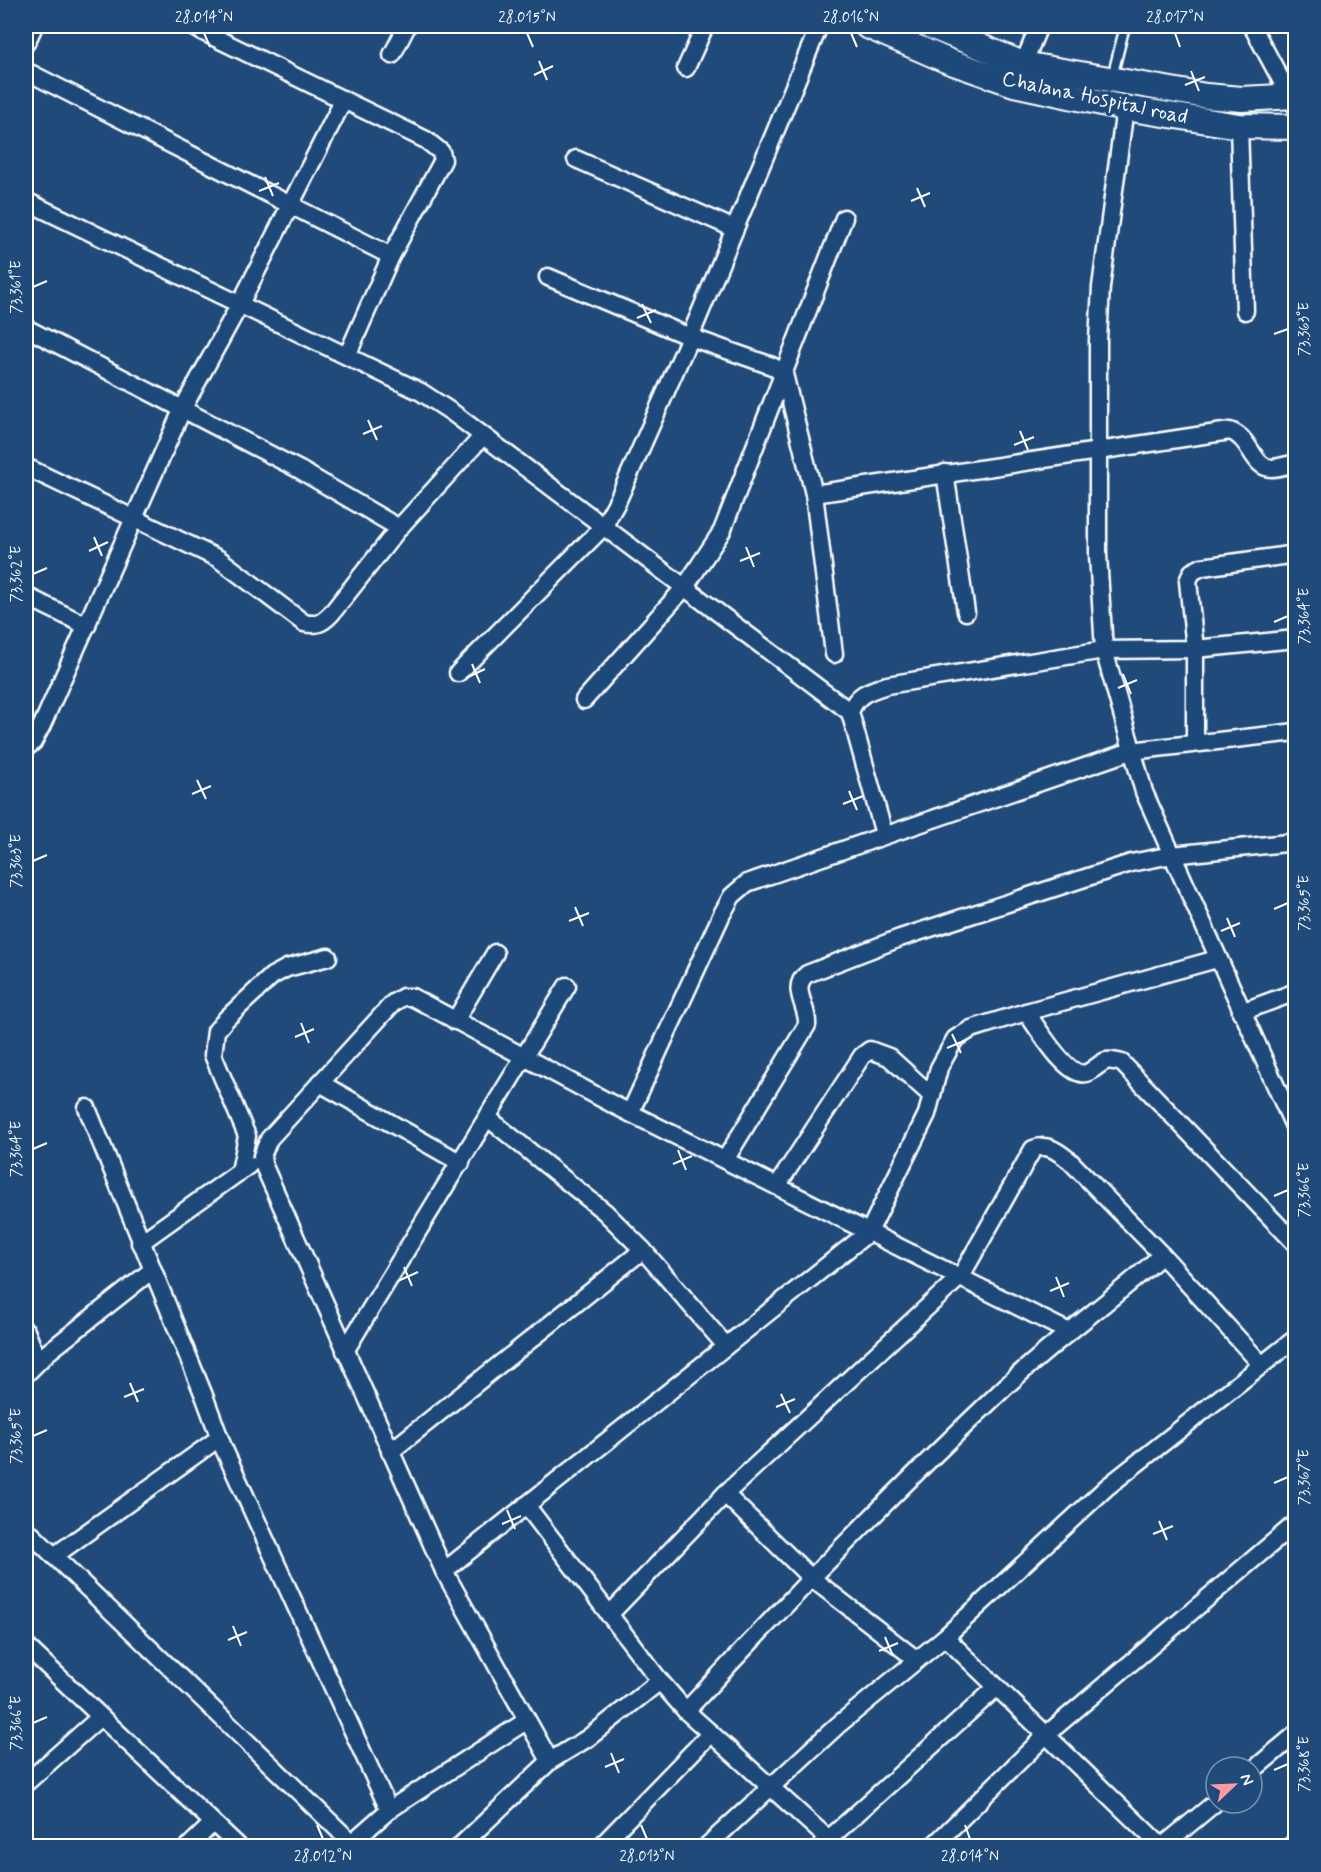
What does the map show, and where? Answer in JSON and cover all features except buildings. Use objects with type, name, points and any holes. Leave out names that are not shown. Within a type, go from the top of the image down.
[{"type":"street","points":[[26,43],[34,26]]},
{"type":"street","points":[[191,26],[426,140],[441,152],[443,160],[391,256],[346,356]]},
{"type":"street","points":[[392,55],[408,26]]},
{"type":"street","points":[[686,68],[705,26]]},
{"type":"street","points":[[458,673],[603,527],[617,502],[690,337],[819,26]]},
{"type":"street","name":"Chalana Hospital road","points":[[867,26],[948,61],[1019,74],[1112,80],[1206,96],[1293,99]]},
{"type":"street","name":"Chalana Hospital road","points":[[930,26],[1019,74],[1125,108],[1239,126],[1296,127]]},
{"type":"street","points":[[1019,74],[1039,26]]},
{"type":"street","points":[[1252,26],[1293,99]]},
{"type":"street","points":[[26,71],[391,256]]},
{"type":"street","points":[[26,748],[33,742],[42,724],[135,520],[183,408],[240,304],[343,101]]},
{"type":"street","points":[[1125,108],[1101,287],[1098,340],[1098,555],[1104,650],[1144,792],[1296,1131]]},
{"type":"street","points":[[1239,126],[1245,311]]},
{"type":"street","points":[[576,159],[735,229]]},
{"type":"street","points":[[26,201],[421,392],[453,413],[850,712]]},
{"type":"street","points":[[584,700],[686,587],[722,531],[844,218]]},
{"type":"street","points":[[548,277],[690,337],[772,366],[784,374],[814,494],[834,654]]},
{"type":"street","points":[[26,328],[300,470],[399,528]]},
{"type":"street","points":[[814,494],[1230,431],[1241,435],[1261,465],[1271,468],[1296,464]]},
{"type":"street","points":[[26,466],[227,563],[304,623],[312,625],[321,623],[331,614],[399,528],[482,437]]},
{"type":"street","points":[[945,473],[966,612]]},
{"type":"street","points":[[1195,743],[1195,649],[1188,581],[1192,572],[1202,567],[1296,554]]},
{"type":"street","points":[[26,597],[87,626]]},
{"type":"street","points":[[884,834],[850,712],[855,699],[864,693],[887,685],[1104,650],[1195,649],[1296,639]]},
{"type":"street","points":[[630,1113],[732,896],[747,883],[773,872],[1131,750],[1296,732]]},
{"type":"street","points":[[725,1160],[807,1025],[808,1014],[798,987],[801,979],[807,974],[900,938],[1131,864],[1173,855],[1296,842]]},
{"type":"street","points":[[455,1021],[495,953]]},
{"type":"street","points":[[240,1172],[247,1136],[213,1055],[216,1031],[272,976],[287,968],[328,957]]},
{"type":"street","points":[[444,1571],[869,1232],[927,1114],[939,1068],[955,1039],[971,1029],[1217,958]]},
{"type":"street","points":[[345,1351],[525,1059],[567,986]]},
{"type":"street","points":[[1241,1012],[1296,992]]},
{"type":"street","points":[[140,1243],[262,1156],[269,1140],[393,1003],[403,997],[412,997],[630,1113],[961,1276],[1067,1331]]},
{"type":"street","points":[[1026,1012],[1067,1067],[1077,1074],[1088,1073],[1099,1062],[1110,1059],[1122,1063],[1134,1073],[1296,1244]]},
{"type":"street","points":[[777,1186],[862,1056],[870,1050],[889,1058],[932,1096]]},
{"type":"street","points":[[320,1083],[460,1163]]},
{"type":"street","points":[[87,1108],[219,1438],[389,1810]]},
{"type":"street","points":[[488,1118],[584,1192],[643,1250],[726,1346]]},
{"type":"street","points":[[609,1615],[725,1494],[961,1276],[1033,1149],[1042,1146],[1055,1149],[1070,1161],[1162,1255],[1261,1364]]},
{"type":"street","points":[[262,1156],[345,1351],[444,1571],[550,1761]]},
{"type":"street","points":[[390,1452],[643,1250]]},
{"type":"street","points":[[686,1711],[810,1577],[1003,1389],[1067,1331],[1134,1280],[1162,1255]]},
{"type":"street","points":[[26,1374],[38,1361],[152,1271]]},
{"type":"street","points":[[26,1331],[38,1361]]},
{"type":"street","points":[[707,1846],[838,1725],[945,1637],[1107,1486],[1296,1338]]},
{"type":"street","points":[[54,1556],[219,1438]]},
{"type":"street","points":[[725,1494],[810,1577],[917,1660]]},
{"type":"street","points":[[526,1505],[660,1681],[686,1711],[772,1786],[829,1844],[997,1687]]},
{"type":"street","points":[[933,1846],[1047,1734],[1296,1522]]},
{"type":"street","points":[[26,1529],[350,1845],[389,1810],[526,1721]]},
{"type":"street","points":[[945,1637],[1162,1846],[1204,1812]]},
{"type":"street","points":[[26,1646],[211,1825],[238,1846]]},
{"type":"street","points":[[460,1846],[550,1761],[588,1738],[660,1681]]},
{"type":"street","points":[[26,1782],[99,1718]]},
{"type":"street","points":[[601,1846],[711,1733]]},
{"type":"street","points":[[1264,1761],[1296,1734]]},
{"type":"street","points":[[189,1846],[211,1825]]},
{"type":"street","points":[[1291,1846],[1296,1842]]},
{"type":"lane","points":[[1112,80],[1125,26]]}]
